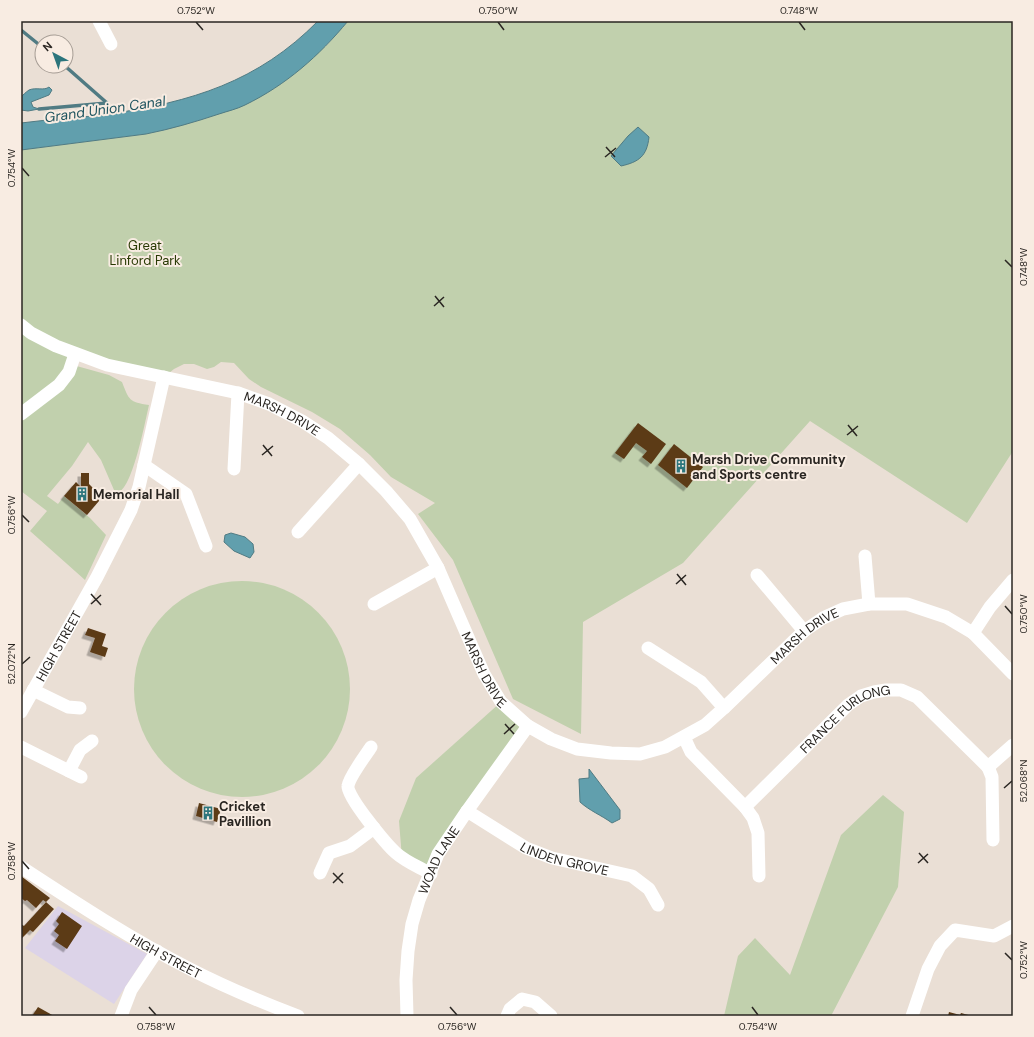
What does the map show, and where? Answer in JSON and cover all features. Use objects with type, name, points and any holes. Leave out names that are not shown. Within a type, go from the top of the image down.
[{"type":"street","points":[[99,21],[111,44]]},
{"type":"street","name":"MARSH DRIVE","points":[[21,325],[31,333],[76,354],[107,365],[238,393],[269,404],[302,421],[328,438],[359,464],[386,491],[410,519],[438,568],[484,674],[501,702],[528,726],[551,739],[577,749],[611,753],[640,754],[665,747],[705,725],[804,631],[823,618],[843,609],[869,604],[907,604],[946,618],[973,633],[1013,674]]},
{"type":"street","points":[[21,414],[59,385],[69,372],[76,354]]},
{"type":"street","name":"HIGH STREET","points":[[21,712],[97,577],[131,510],[139,487],[164,377]]},
{"type":"street","points":[[234,469],[238,393]]},
{"type":"street","points":[[298,532],[359,464]]},
{"type":"street","points":[[144,465],[186,494],[206,546]]},
{"type":"street","points":[[865,556],[869,604]]},
{"type":"street","points":[[374,604],[438,568]]},
{"type":"street","points":[[757,576],[804,631]]},
{"type":"street","points":[[973,633],[990,607],[1013,580]]},
{"type":"street","points":[[648,648],[701,682],[724,708]]},
{"type":"street","points":[[33,690],[68,707],[80,708]]},
{"type":"street","name":"FRANCE FURLONG","points":[[745,807],[848,705],[862,696],[874,692],[901,690],[917,697],[988,767]]},
{"type":"street","name":"WOAD LANE","points":[[407,1016],[406,980],[412,924],[419,900],[438,854],[528,726]]},
{"type":"street","points":[[684,737],[691,752],[745,807],[753,818],[758,833],[759,876]]},
{"type":"street","points":[[69,771],[80,750],[92,741]]},
{"type":"street","points":[[993,840],[992,777],[988,767],[1013,745]]},
{"type":"street","points":[[21,747],[81,777]]},
{"type":"street","points":[[371,747],[348,786],[349,794],[374,828],[395,852],[402,858],[431,874]]},
{"type":"street","name":"LINDEN GROVE","points":[[467,811],[526,848],[552,858],[632,876],[648,889],[658,905]]},
{"type":"street","points":[[320,873],[328,853],[350,846],[374,828]]},
{"type":"street","name":"HIGH STREET","points":[[21,867],[89,911],[190,969],[232,989],[298,1016]]},
{"type":"street","points":[[912,1016],[928,969],[940,946],[955,930],[994,936],[1013,926]]},
{"type":"street","points":[[121,1016],[131,990],[157,951]]},
{"type":"street","points":[[508,1016],[510,1009],[522,999],[535,1002],[551,1016]]},
{"type":"shaded area","points":[[58,906],[147,954],[114,1004],[25,948]]},
{"type":"green space","name":"Great Linford Park","points":[[348,21],[1013,21],[1013,451],[967,523],[810,421],[683,563],[583,622],[581,734],[513,699],[453,560],[418,514],[435,503],[391,477],[370,455],[340,429],[312,412],[261,387],[249,379],[234,363],[221,362],[214,367],[207,369],[194,364],[184,364],[174,369],[164,377],[75,354],[73,365],[109,375],[122,382],[126,393],[131,399],[137,403],[149,405],[134,466],[124,487],[119,492],[114,490],[101,460],[88,442],[72,466],[47,496],[58,504],[64,496],[90,518],[106,535],[85,580],[30,531],[47,511],[21,491],[21,150],[146,134],[207,118],[327,45]]},
{"type":"green space","points":[[231,581],[253,581],[273,585],[293,593],[319,612],[338,638],[346,658],[350,678],[350,700],[346,720],[338,740],[319,766],[293,785],[273,793],[253,797],[231,797],[211,793],[191,785],[173,773],[158,758],[146,740],[138,720],[134,700],[134,678],[138,658],[146,638],[158,620],[173,605],[191,593],[211,585]]},
{"type":"green space","points":[[501,702],[528,726],[431,874],[402,858],[399,821],[416,778]]},
{"type":"green space","points":[[883,795],[904,812],[898,887],[831,1016],[724,1016],[738,956],[755,938],[790,975],[841,835]]},
{"type":"water","points":[[318,21],[348,21],[337,34],[301,69],[260,97],[242,106],[192,123],[146,134],[21,150],[21,123],[109,114],[139,109],[168,103],[222,86],[272,60]]},
{"type":"water","points":[[49,87],[52,90],[49,95],[31,102],[33,107],[39,109],[28,111],[21,110],[21,97],[29,90],[45,89]]},
{"type":"water","points":[[638,127],[649,137],[646,149],[637,160],[621,166],[611,156]]},
{"type":"water","points":[[231,533],[245,537],[253,544],[254,552],[250,558],[234,551],[224,542],[225,535]]},
{"type":"water","points":[[589,769],[620,810],[620,819],[612,823],[580,802],[579,779],[589,778]]},
{"type":"building","name":"Marsh Drive Community and Sports centre","points":[[638,423],[666,444],[651,464],[642,457],[647,451],[636,443],[624,459],[615,453]]},
{"type":"building","name":"Marsh Drive Community and Sports centre","points":[[674,444],[703,467],[687,488],[658,465]]},
{"type":"building","name":"Memorial Hall","points":[[81,473],[89,473],[89,484],[97,492],[99,501],[87,515],[64,496],[76,482],[81,487]]},
{"type":"building","points":[[88,628],[106,634],[102,646],[108,648],[105,657],[90,652],[95,638],[85,635]]},
{"type":"building","name":"Cricket Pavillion","points":[[199,803],[221,809],[217,822],[196,816]]},
{"type":"building","points":[[21,876],[50,898],[46,902],[43,900],[36,908],[27,900],[25,901],[21,898]]},
{"type":"building","points":[[46,902],[54,909],[33,932],[30,930],[21,939],[21,924],[24,926]]},
{"type":"building","points":[[62,912],[82,926],[67,949],[55,941],[59,935],[54,931],[59,924],[56,921]]},
{"type":"building","points":[[38,1007],[54,1016],[32,1016]]},
{"type":"building","points":[[949,1012],[960,1015],[961,1013],[972,1016],[948,1016]]},
{"type":"waterway","points":[[21,30],[34,41]]},
{"type":"waterway","name":"Grand Union Canal","points":[[39,109],[107,103],[74,74]]},
{"type":"place","name":"Marsh Drive Community and Sports centre","points":[[681,466]]},
{"type":"place","name":"Memorial Hall","points":[[82,494]]},
{"type":"place","name":"Cricket Pavillion","points":[[208,813]]}]
